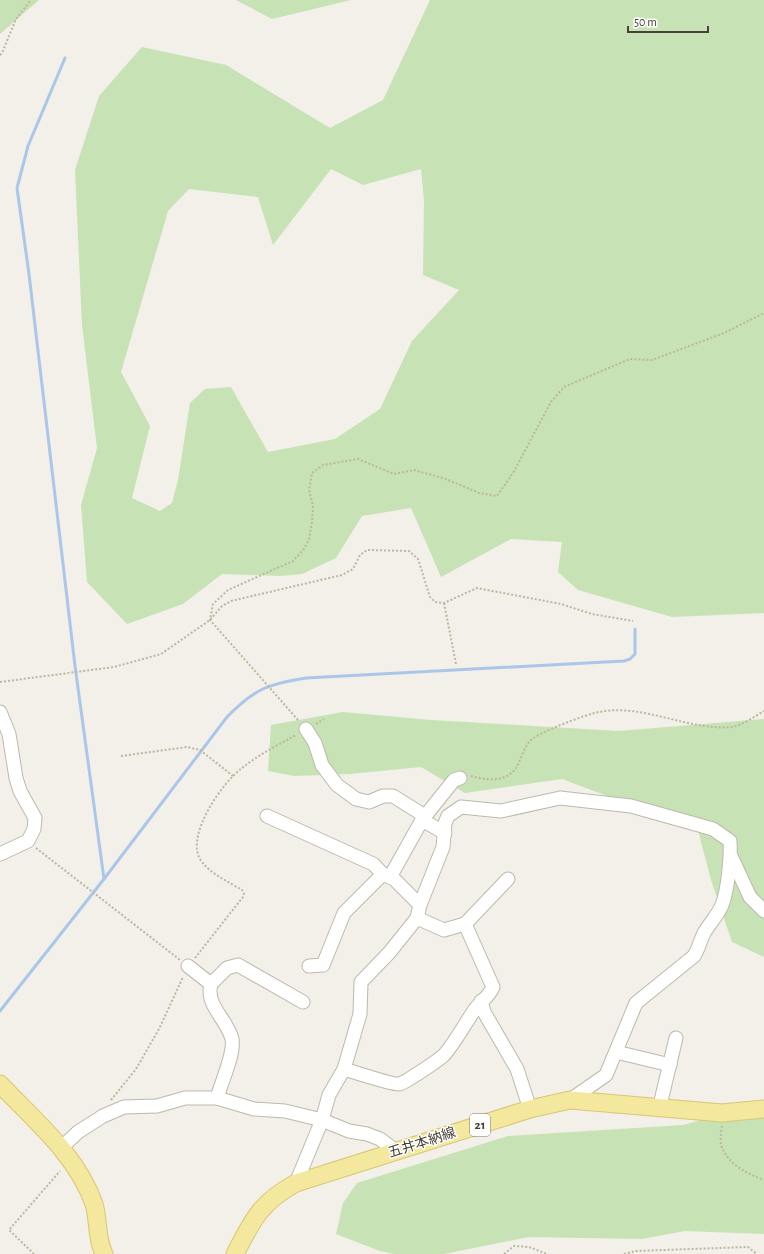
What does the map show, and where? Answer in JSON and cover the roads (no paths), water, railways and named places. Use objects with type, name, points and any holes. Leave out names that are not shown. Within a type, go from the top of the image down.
[{"type":"main road","points":[[0,1084],[76,1166],[94,1204],[98,1226],[98,1240],[104,1254]]},
{"type":"main road","name":"五井本納線","points":[[235,1254],[257,1214],[265,1204],[280,1192],[296,1183],[530,1109],[570,1100],[659,1109],[722,1113],[764,1109]]},
{"type":"street","points":[[0,712],[9,734],[16,778],[20,791],[35,818],[34,829],[28,841],[0,854]]},
{"type":"street","points":[[306,729],[315,743],[322,765],[337,785],[356,799],[369,802],[383,796],[393,796],[444,833]]},
{"type":"street","points":[[309,966],[323,965],[344,913],[386,876],[424,818],[454,780],[460,778]]},
{"type":"street","points":[[296,1183],[322,1120],[329,1095],[344,1069],[360,1014],[361,982],[389,953],[417,918],[420,904],[443,847],[444,833],[448,816],[461,807],[501,811],[560,798],[631,806],[713,829],[730,841],[731,856],[722,904],[713,922],[704,934],[700,948],[694,956],[636,1003],[606,1075],[570,1100]]},
{"type":"street","points":[[267,816],[373,864],[420,904]]},
{"type":"street","points":[[731,856],[750,896],[764,911]]},
{"type":"street","points":[[417,918],[444,930],[465,924],[508,879]]},
{"type":"street","points":[[344,1069],[381,1079],[391,1084],[401,1084],[444,1055],[481,1001],[491,992],[493,987],[465,924]]},
{"type":"street","points":[[217,1098],[233,1047],[232,1039],[227,1028],[209,999],[208,992],[211,984],[227,968],[238,965],[303,1002]]},
{"type":"street","points":[[188,966],[211,984]]},
{"type":"street","points":[[481,1001],[484,1012],[517,1068],[530,1109]]},
{"type":"street","points":[[659,1109],[676,1038]]},
{"type":"street","points":[[616,1052],[670,1065]]},
{"type":"street","points":[[60,1148],[78,1132],[103,1116],[124,1107],[157,1106],[185,1098],[217,1098],[254,1109],[285,1111],[322,1120],[349,1131],[367,1134],[380,1139],[396,1151]]},
{"type":"waterway","points":[[0,1011],[104,879],[75,666],[29,274],[17,188],[28,146],[65,58]]},
{"type":"waterway","points":[[104,879],[227,717],[245,700],[262,689],[281,683],[306,678],[624,661],[630,659],[635,654],[635,629]]}]
